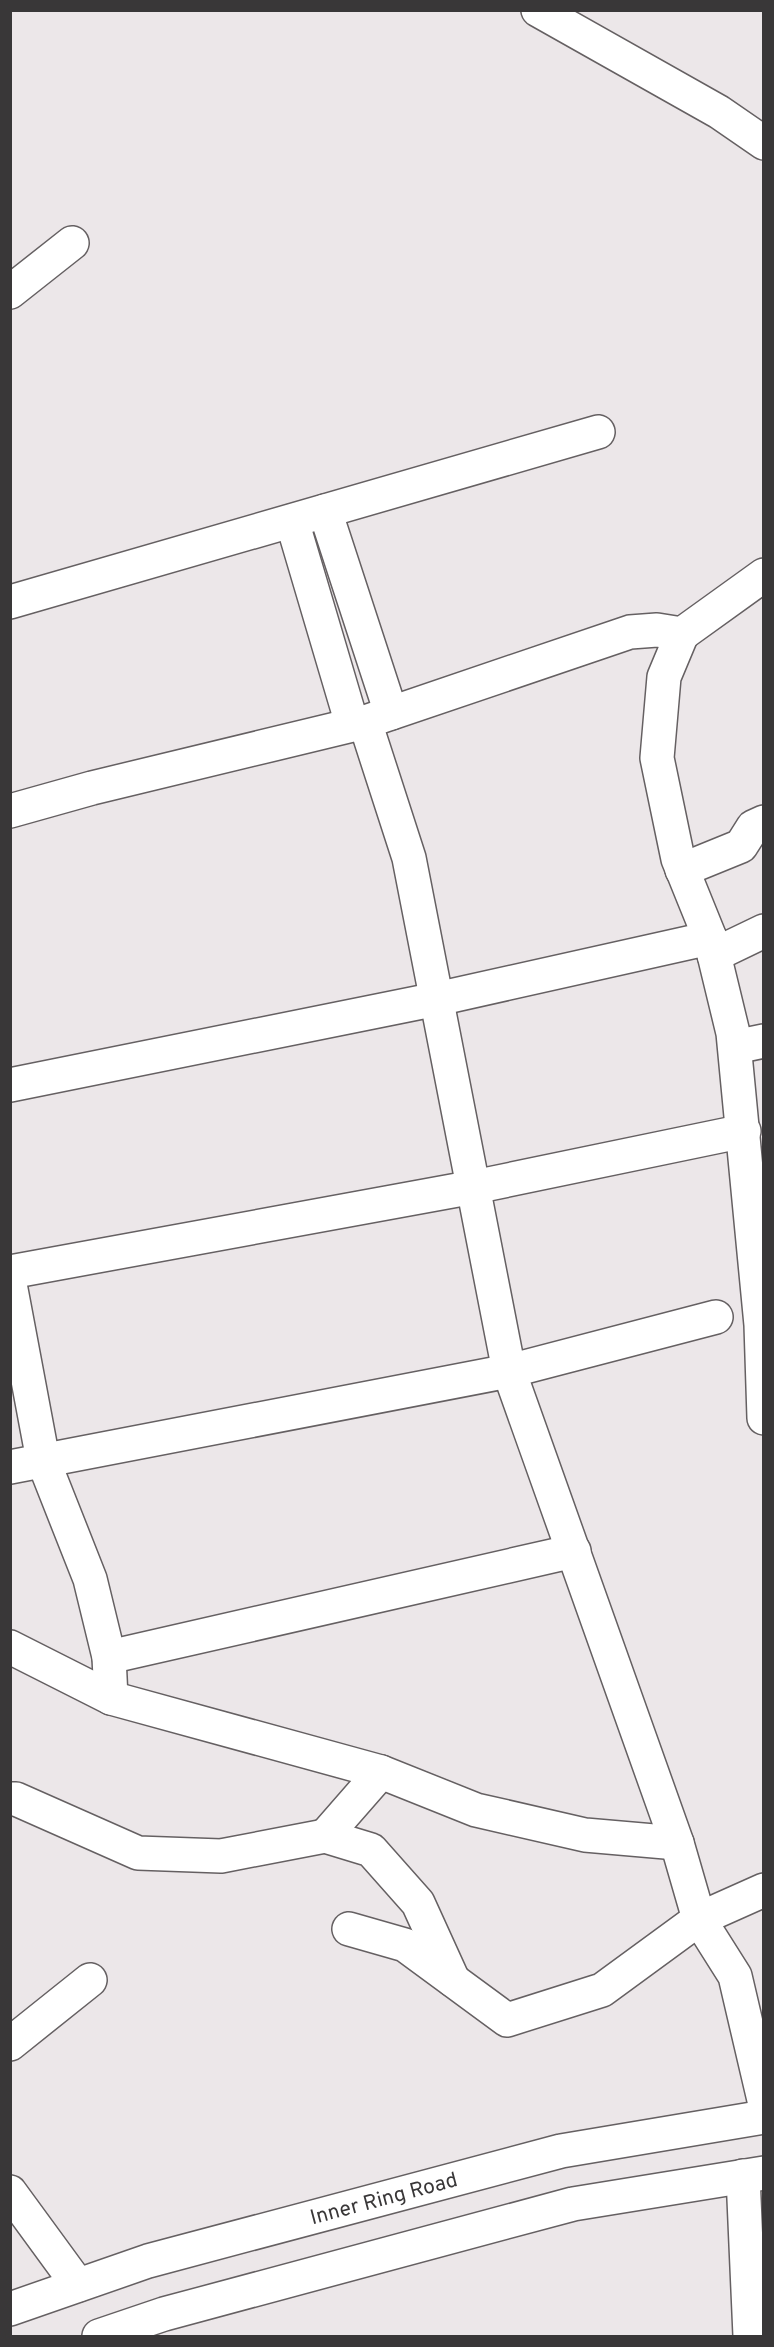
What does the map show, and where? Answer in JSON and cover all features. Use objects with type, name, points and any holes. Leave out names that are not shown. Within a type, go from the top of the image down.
[{"type":"street","points":[[538,10],[719,112],[764,143]]},
{"type":"street","points":[[10,292],[72,243]]},
{"type":"street","points":[[10,602],[598,432]]},
{"type":"street","points":[[325,511],[369,720]]},
{"type":"street","points":[[292,521],[369,720],[410,858],[509,1371],[677,1843],[699,1919],[749,1974],[764,2100]]},
{"type":"street","points":[[764,575],[682,634],[664,677],[657,758],[678,859],[749,1044],[744,1131],[755,1166],[764,1418]]},
{"type":"street","points":[[10,811],[92,788],[369,720],[630,632],[657,630],[682,634]]},
{"type":"street","points":[[682,870],[741,846],[753,827],[764,822]]},
{"type":"street","points":[[10,1085],[712,946],[764,931]]},
{"type":"street","points":[[10,1272],[474,1187],[744,1131]]},
{"type":"street","points":[[10,1284],[44,1460],[90,1579],[109,1657],[111,1698]]},
{"type":"street","points":[[10,1467],[509,1371],[716,1317]]},
{"type":"street","points":[[109,1657],[574,1551]]},
{"type":"street","points":[[10,1647],[111,1698],[381,1772],[476,1810],[585,1835],[677,1843]]},
{"type":"street","points":[[325,1836],[381,1772]]},
{"type":"street","points":[[10,1799],[16,1799],[138,1853],[221,1856],[325,1836],[370,1850],[418,1903],[453,1980]]},
{"type":"street","points":[[349,1929],[405,1945],[507,2020],[602,1990],[699,1919],[764,1890]]},
{"type":"street","points":[[10,2044],[90,1980]]},
{"type":"street","name":"Inner Ring Road","points":[[10,2309],[148,2261],[561,2151],[764,2117]]},
{"type":"street","points":[[99,2337],[152,2327],[573,2204],[753,2175],[750,2337]]},
{"type":"street","points":[[10,2192],[78,2285]]}]
